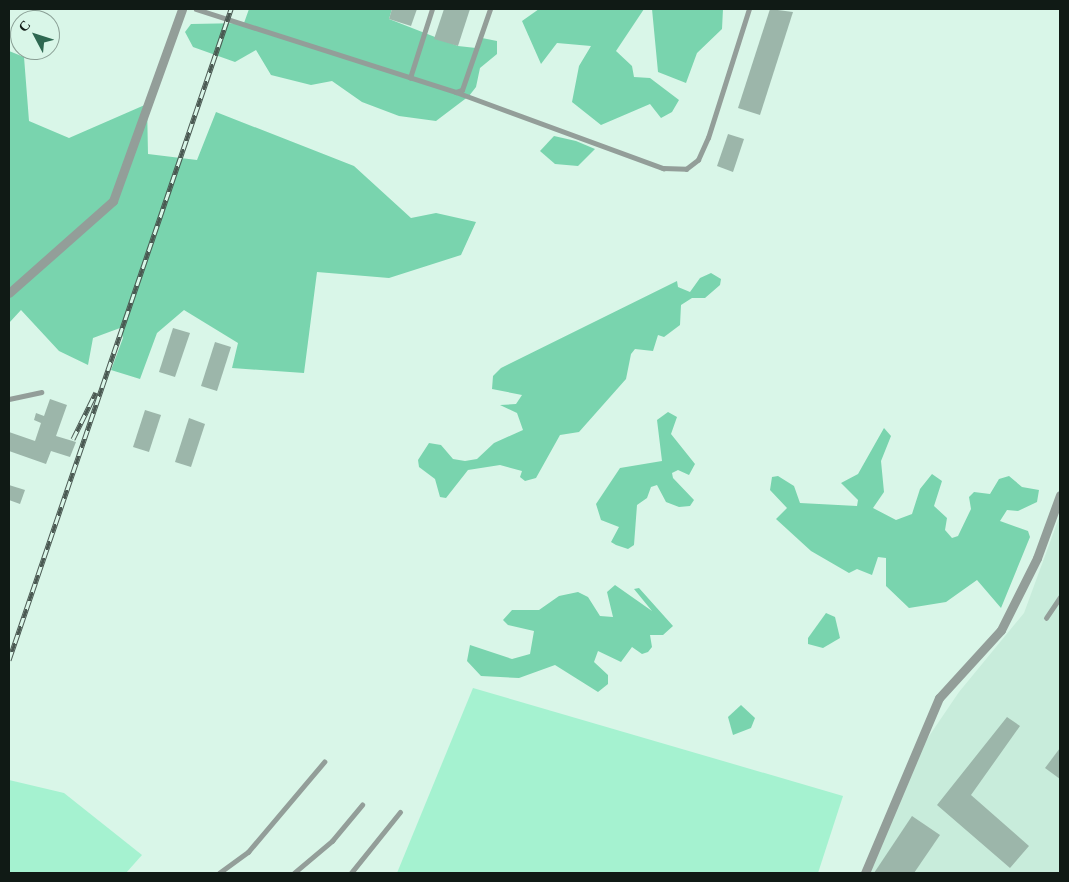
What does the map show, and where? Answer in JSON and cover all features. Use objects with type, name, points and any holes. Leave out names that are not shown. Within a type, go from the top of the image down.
[{"type":"street","points":[[9,293],[113,201],[182,9]]},
{"type":"street","points":[[865,873],[939,698],[1005,623],[1037,558],[1060,495]]},
{"type":"lane","points":[[196,9],[456,92],[663,168],[686,169],[698,160],[708,138],[749,9]]},
{"type":"lane","points":[[410,78],[432,9]]},
{"type":"lane","points":[[456,92],[462,90],[490,9]]},
{"type":"lane","points":[[9,399],[41,392]]},
{"type":"lane","points":[[1046,618],[1060,597]]},
{"type":"lane","points":[[220,873],[248,852],[324,762]]},
{"type":"lane","points":[[294,873],[332,841],[362,805]]},
{"type":"lane","points":[[351,873],[400,812]]},
{"type":"shaded area","points":[[1060,515],[1060,873],[868,873],[923,745],[959,692],[1024,613]]},
{"type":"green space","points":[[249,9],[392,9],[389,19],[458,46],[476,48],[482,38],[497,41],[497,54],[480,68],[476,87],[469,96],[436,121],[399,116],[362,102],[332,81],[311,85],[271,75],[256,50],[235,62],[193,47],[185,32],[191,24],[244,23]]},
{"type":"green space","points":[[539,9],[644,9],[616,51],[632,66],[634,77],[650,78],[679,100],[672,112],[661,118],[650,104],[601,125],[572,102],[579,66],[591,46],[557,43],[541,64],[522,21]]},
{"type":"green space","points":[[652,9],[723,9],[722,29],[697,53],[686,83],[658,72]]},
{"type":"green space","points":[[9,51],[10,60],[24,60],[29,121],[69,138],[147,104],[148,154],[197,160],[216,112],[354,166],[411,218],[436,213],[476,222],[461,255],[389,278],[317,272],[304,373],[232,368],[238,343],[184,310],[157,333],[140,379],[111,370],[123,338],[120,328],[93,338],[88,365],[59,351],[21,310],[9,323]]},
{"type":"green space","points":[[554,136],[576,141],[595,149],[578,166],[555,164],[540,151]]},
{"type":"green space","points":[[711,273],[721,279],[720,285],[705,298],[692,298],[681,305],[680,325],[664,337],[658,335],[653,351],[635,349],[631,354],[626,379],[579,432],[560,435],[536,478],[525,481],[520,477],[522,471],[500,465],[468,470],[446,498],[440,497],[435,479],[419,467],[418,460],[429,443],[441,445],[453,459],[465,461],[477,459],[494,443],[523,430],[517,413],[500,405],[516,404],[522,395],[492,389],[493,376],[501,368],[677,281],[678,287],[690,292],[700,278]]},
{"type":"green space","points":[[668,412],[677,417],[671,434],[695,464],[689,475],[678,470],[672,473],[673,478],[694,500],[690,506],[679,507],[666,502],[657,485],[651,487],[647,498],[637,505],[634,545],[628,549],[616,545],[611,542],[619,527],[601,520],[596,504],[620,468],[662,461],[657,420]]},
{"type":"green space","points":[[884,428],[891,436],[881,461],[884,492],[873,508],[896,520],[912,514],[920,489],[932,474],[942,481],[934,506],[947,518],[945,530],[952,538],[958,536],[971,509],[969,497],[974,492],[990,494],[999,479],[1009,476],[1022,487],[1039,490],[1037,502],[1018,511],[1007,510],[1000,521],[1028,531],[1030,537],[1001,608],[977,580],[946,602],[909,608],[886,586],[886,558],[878,557],[872,575],[857,569],[849,573],[811,551],[776,519],[787,508],[770,490],[772,477],[778,476],[794,486],[800,503],[857,506],[858,500],[841,483],[858,474]]},
{"type":"green space","points":[[615,585],[652,611],[634,589],[639,588],[673,626],[663,635],[650,635],[652,647],[648,652],[642,654],[632,647],[621,662],[598,651],[594,662],[608,675],[608,684],[598,692],[555,665],[519,678],[481,676],[467,661],[470,645],[512,659],[530,654],[534,631],[508,625],[503,620],[512,610],[539,610],[559,596],[578,592],[588,597],[600,616],[613,617],[607,592]]},
{"type":"green space","points":[[826,613],[835,617],[840,638],[823,648],[808,644],[808,638]]},
{"type":"green space","points":[[473,688],[843,796],[818,873],[397,873]]},
{"type":"green space","points":[[741,705],[755,718],[751,728],[733,735],[728,717]]},
{"type":"green space","points":[[9,780],[64,793],[142,855],[126,873],[9,873]]},
{"type":"building","points":[[392,9],[417,9],[411,26],[389,19]]},
{"type":"building","points":[[444,9],[470,9],[458,46],[434,39]]},
{"type":"building","points":[[770,9],[793,12],[760,115],[738,108]]},
{"type":"building","points":[[728,134],[744,139],[733,172],[717,166]]},
{"type":"building","points":[[173,328],[190,333],[175,377],[159,372]]},
{"type":"building","points":[[215,342],[231,347],[217,391],[201,386]]},
{"type":"building","points":[[50,399],[67,405],[56,436],[76,442],[70,457],[51,451],[46,464],[9,451],[9,432],[35,441],[41,423],[34,420],[36,413],[44,416]]},
{"type":"building","points":[[145,410],[161,415],[149,452],[133,447]]},
{"type":"building","points":[[189,418],[205,424],[191,467],[175,462]]},
{"type":"building","points":[[9,485],[25,490],[20,504],[9,500]]},
{"type":"building","points":[[1007,717],[1020,726],[971,795],[1029,846],[1010,868],[937,805]]},
{"type":"building","points":[[1060,748],[1060,779],[1045,768]]},
{"type":"building","points":[[912,816],[940,835],[914,873],[874,873]]},
{"type":"railway","points":[[9,660],[231,9]]},
{"type":"railway","points":[[73,439],[96,392]]}]
